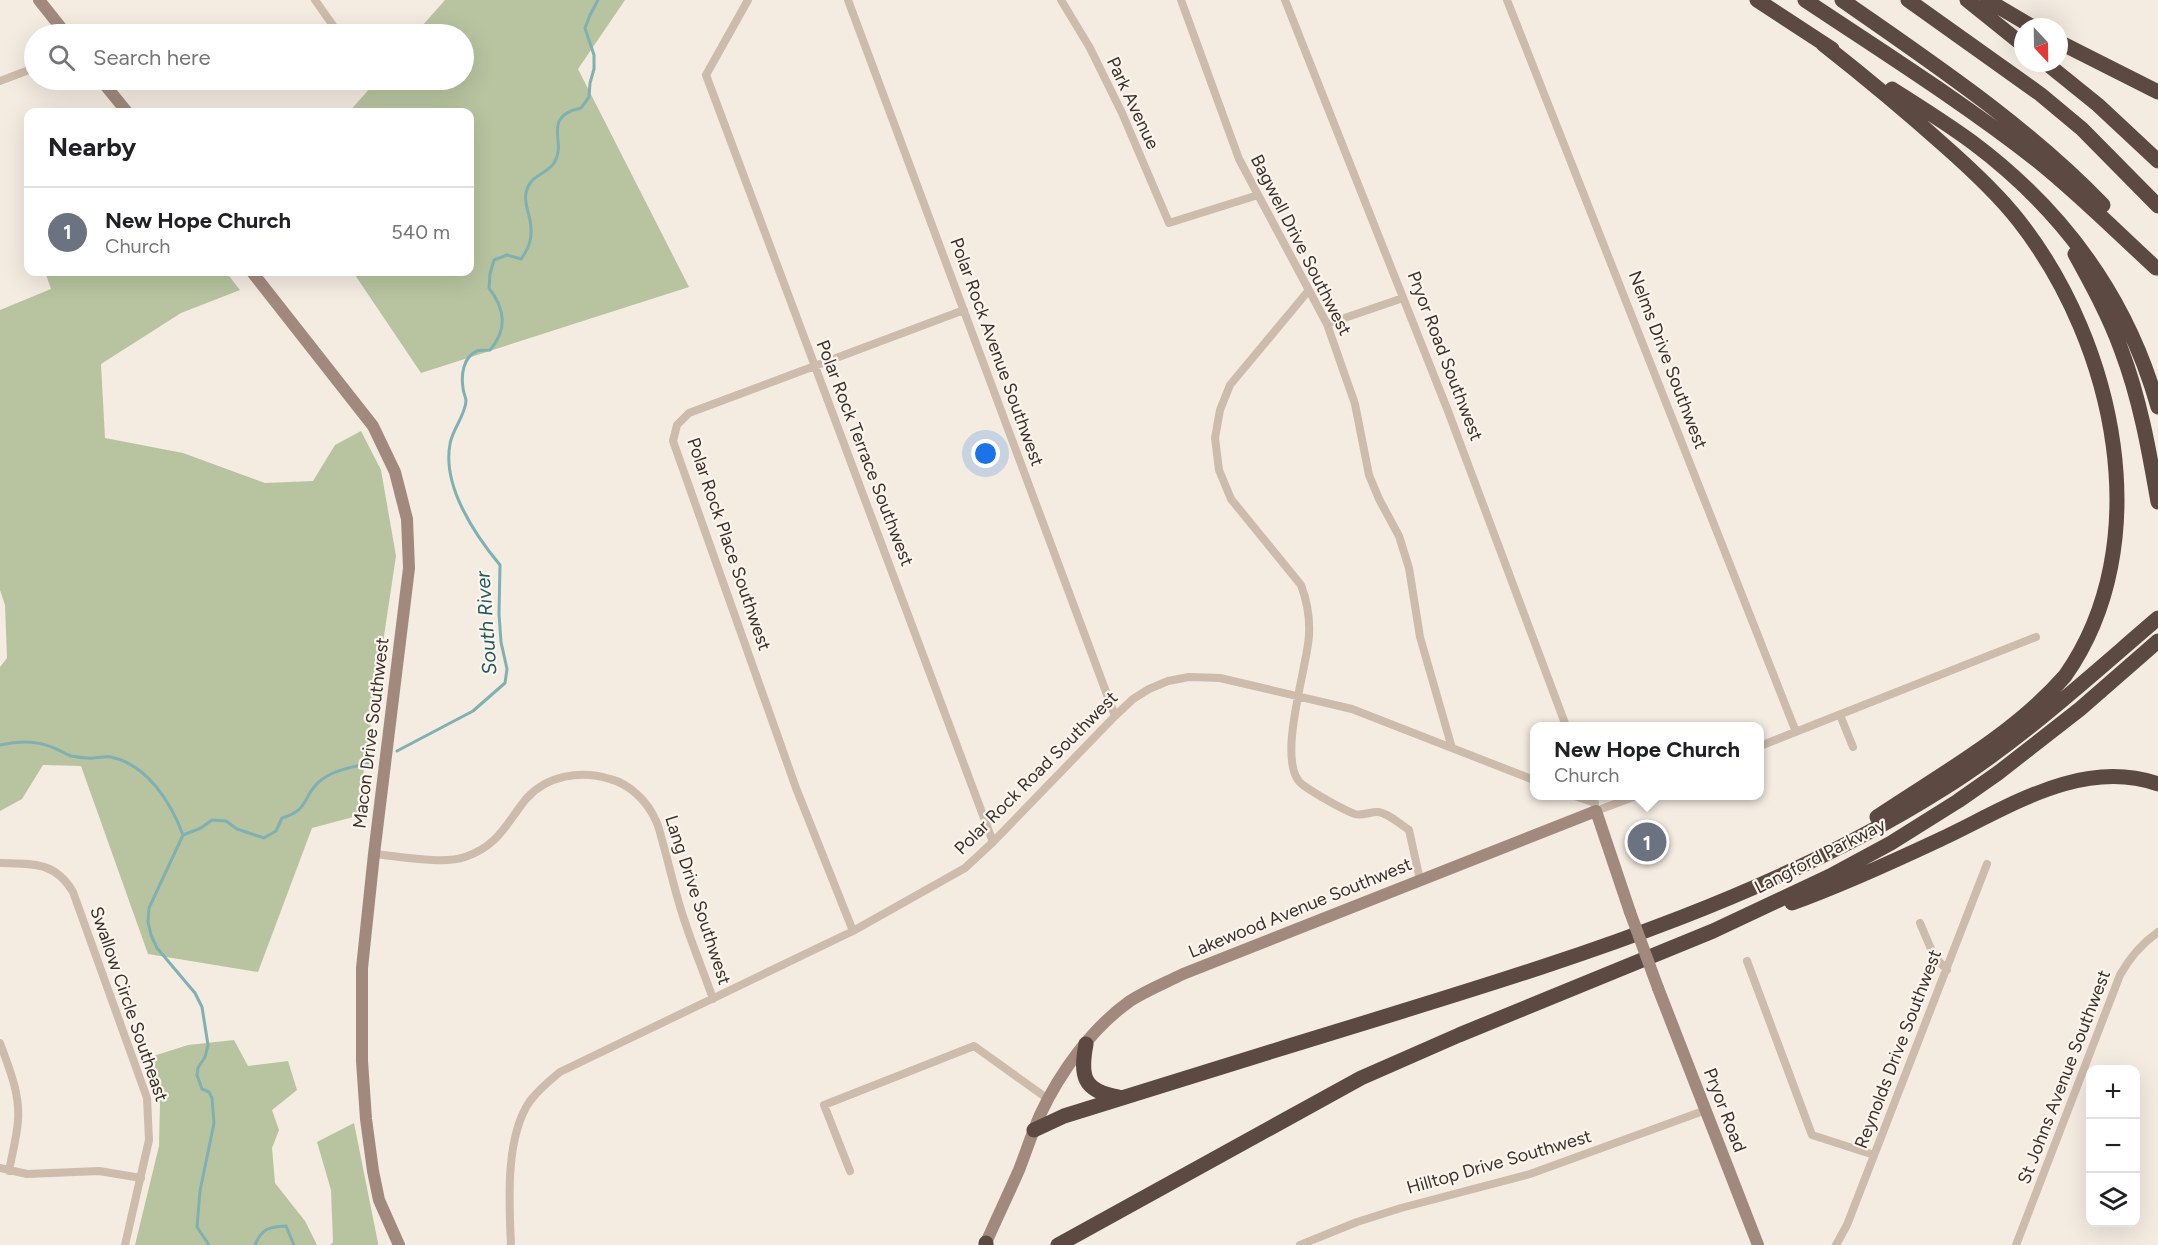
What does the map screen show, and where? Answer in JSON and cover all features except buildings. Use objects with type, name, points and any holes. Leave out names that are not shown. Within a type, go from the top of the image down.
[{"type":"highway","points":[[1757,0],[1972,142],[2018,180],[2079,246],[2111,293],[2132,334],[2158,407]]},
{"type":"highway","points":[[1805,0],[1970,111],[2037,161],[2086,202],[2157,270]]},
{"type":"highway","points":[[1842,0],[1970,91],[2060,162],[2114,217],[2157,270]]},
{"type":"highway","points":[[1908,0],[2004,67],[2082,129],[2158,206]]},
{"type":"highway","points":[[1921,0],[1931,16]]},
{"type":"highway","points":[[1967,0],[2014,38]]},
{"type":"highway","points":[[1988,0],[2018,18]]},
{"type":"highway","points":[[1811,861],[1972,755],[2021,717],[2066,676],[2095,634],[2107,609],[2125,547],[2129,514],[2123,443],[2115,407],[2087,335],[2053,270],[2019,220],[1969,168],[1897,103],[1823,44]]},
{"type":"highway","points":[[2068,47],[2158,92]]},
{"type":"highway","points":[[2057,72],[2098,105],[2158,161]]},
{"type":"highway","points":[[2041,204],[2075,253],[2115,333],[2139,406],[2158,502]]},
{"type":"highway","name":"Langford Parkway","points":[[1034,1130],[1064,1116],[1120,1098],[1506,980],[1616,943],[1811,861],[1889,821],[1978,765],[2075,690],[2155,620]]},
{"type":"highway","name":"Langford Parkway","points":[[1058,1245],[1361,1078],[1459,1035],[1713,931],[1830,876],[1901,837],[1998,773],[2048,735],[2157,641]]},
{"type":"highway","points":[[1713,931],[1835,888],[2061,785],[2083,779],[2110,776],[2158,784]]},
{"type":"highway","points":[[1086,1044],[1083,1069],[1088,1085],[1102,1095],[1120,1098]]},
{"type":"street","points":[[315,0],[332,24]]},
{"type":"street","name":"Polar Rock Terrace Southwest","points":[[748,0],[706,75],[993,842]]},
{"type":"street","name":"Polar Rock Avenue Southwest","points":[[848,0],[1115,716]]},
{"type":"street","name":"Park Avenue","points":[[1061,0],[1089,48],[1122,113],[1169,223],[1258,195]]},
{"type":"street","name":"Bagwell Drive Southwest","points":[[1181,0],[1239,159],[1327,324],[1355,404],[1369,475],[1399,536],[1409,568],[1420,637],[1452,748]]},
{"type":"street","name":"Pryor Road Southwest","points":[[1285,0],[1448,411],[1565,722]]},
{"type":"street","name":"Nelms Drive Southwest","points":[[1508,0],[1796,732]]},
{"type":"street","points":[[41,2],[58,24]]},
{"type":"street","points":[[0,81],[24,72]]},
{"type":"street","points":[[109,90],[124,108]]},
{"type":"street","name":"Macon Drive Southwest","points":[[255,276],[373,426],[386,449],[402,495],[409,536],[409,568],[362,968],[362,1061],[366,1119],[373,1171],[380,1200],[399,1244]]},
{"type":"street","points":[[1309,290],[1230,385],[1220,411],[1215,438],[1219,470],[1231,499],[1301,585],[1304,593],[1309,636],[1297,696],[1291,748],[1292,768],[1300,784],[1357,815],[1380,812],[1409,830],[1420,880]]},
{"type":"street","points":[[1327,324],[1403,298]]},
{"type":"street","name":"Polar Rock Place Southwest","points":[[853,931],[796,788],[674,441],[677,425],[689,413],[964,310]]},
{"type":"street","points":[[1764,744],[2036,637]]},
{"type":"street","name":"Polar Rock Road Southwest","points":[[511,1245],[510,1178],[516,1139],[522,1116],[529,1102],[543,1085],[560,1072],[853,931],[965,868],[1115,716],[1133,699],[1149,689],[1168,681],[1189,677],[1220,678],[1297,696],[1352,710],[1530,778]]},
{"type":"street","points":[[1840,715],[1853,747]]},
{"type":"street","name":"Lang Drive Southwest","points":[[374,854],[451,861],[464,858],[496,840],[527,798],[549,782],[564,776],[581,774],[616,780],[639,796],[657,822],[682,914],[713,999]]},
{"type":"street","name":"Lakewood Avenue Southwest","points":[[985,1244],[1048,1099],[1086,1044],[1118,1010],[1152,989],[1183,974],[1420,880],[1594,803],[1610,800]]},
{"type":"street","name":"Pryor Road","points":[[1594,803],[1658,988],[1758,1245]]},
{"type":"street","name":"Swallow Circle Southeast","points":[[0,863],[39,864],[55,871],[69,884],[74,892],[147,1098],[149,1140],[125,1245]]},
{"type":"street","name":"Reynolds Drive Southwest","points":[[1836,1245],[1847,1225],[1987,864]]},
{"type":"street","points":[[1920,923],[1934,956],[1947,970]]},
{"type":"street","name":"St Johns Avenue Southwest","points":[[2016,1245],[2120,975],[2127,962],[2142,944],[2158,932]]},
{"type":"street","points":[[1747,961],[1812,1135],[1874,1155]]},
{"type":"street","points":[[0,1043],[14,1081],[17,1100],[18,1121],[9,1171]]},
{"type":"street","points":[[850,1171],[824,1105],[974,1046],[1048,1099]]},
{"type":"street","name":"Hilltop Drive Southwest","points":[[1300,1245],[1357,1222],[1401,1208],[1530,1174],[1618,1144],[1706,1110]]},
{"type":"street","points":[[0,1168],[27,1174],[99,1171],[141,1178]]},
{"type":"green space","points":[[445,0],[625,0],[578,69],[689,287],[421,373],[356,276],[474,276],[474,108],[352,108],[368,90],[474,90],[474,24],[424,24]]},
{"type":"green space","points":[[46,276],[229,276],[240,290],[181,313],[101,364],[105,438],[183,453],[265,483],[313,481],[335,445],[361,431],[381,470],[396,556],[357,816],[312,828],[258,972],[148,954],[81,766],[43,765],[22,799],[0,811],[0,667],[7,658],[5,605],[0,590],[0,310],[51,289]]},
{"type":"green space","points":[[234,1040],[248,1066],[288,1061],[297,1090],[272,1110],[279,1130],[272,1148],[275,1183],[305,1221],[317,1245],[135,1245],[159,1146],[160,1104],[144,1059],[188,1045]]},
{"type":"green space","points":[[354,1123],[378,1245],[330,1245],[333,1242],[331,1190],[317,1142]]},
{"type":"waterway","name":"South River","points":[[397,751],[473,711],[505,683],[507,669],[501,642],[499,614],[500,565],[471,525],[456,493],[449,460],[450,444],[465,407],[466,399],[462,378],[466,362],[477,351],[490,350],[502,327],[501,311],[489,288],[494,260],[507,255],[521,259],[524,255],[531,236],[526,200],[528,187],[534,179],[554,163],[558,147],[558,124],[561,117],[581,108],[589,97],[594,55],[585,28],[598,0]]},
{"type":"waterway","name":"South River","points":[[0,745],[34,742],[71,756],[109,757],[124,761],[147,777],[165,798],[183,835]]},
{"type":"waterway","name":"South River","points":[[183,835],[201,828],[212,820],[226,821],[237,829],[264,838],[276,831],[282,818],[302,807],[310,792],[320,781],[338,771],[373,762]]},
{"type":"waterway","points":[[183,835],[149,908],[148,922],[157,948],[195,993],[202,1007],[208,1045],[197,1075],[202,1089],[209,1092],[212,1098],[214,1123],[200,1191],[197,1227],[209,1245]]},
{"type":"waterway","points":[[255,1245],[263,1232],[275,1227],[286,1226],[294,1245]]},
{"type":"place","name":"New Hope Church","points":[[1647,842]]}]
